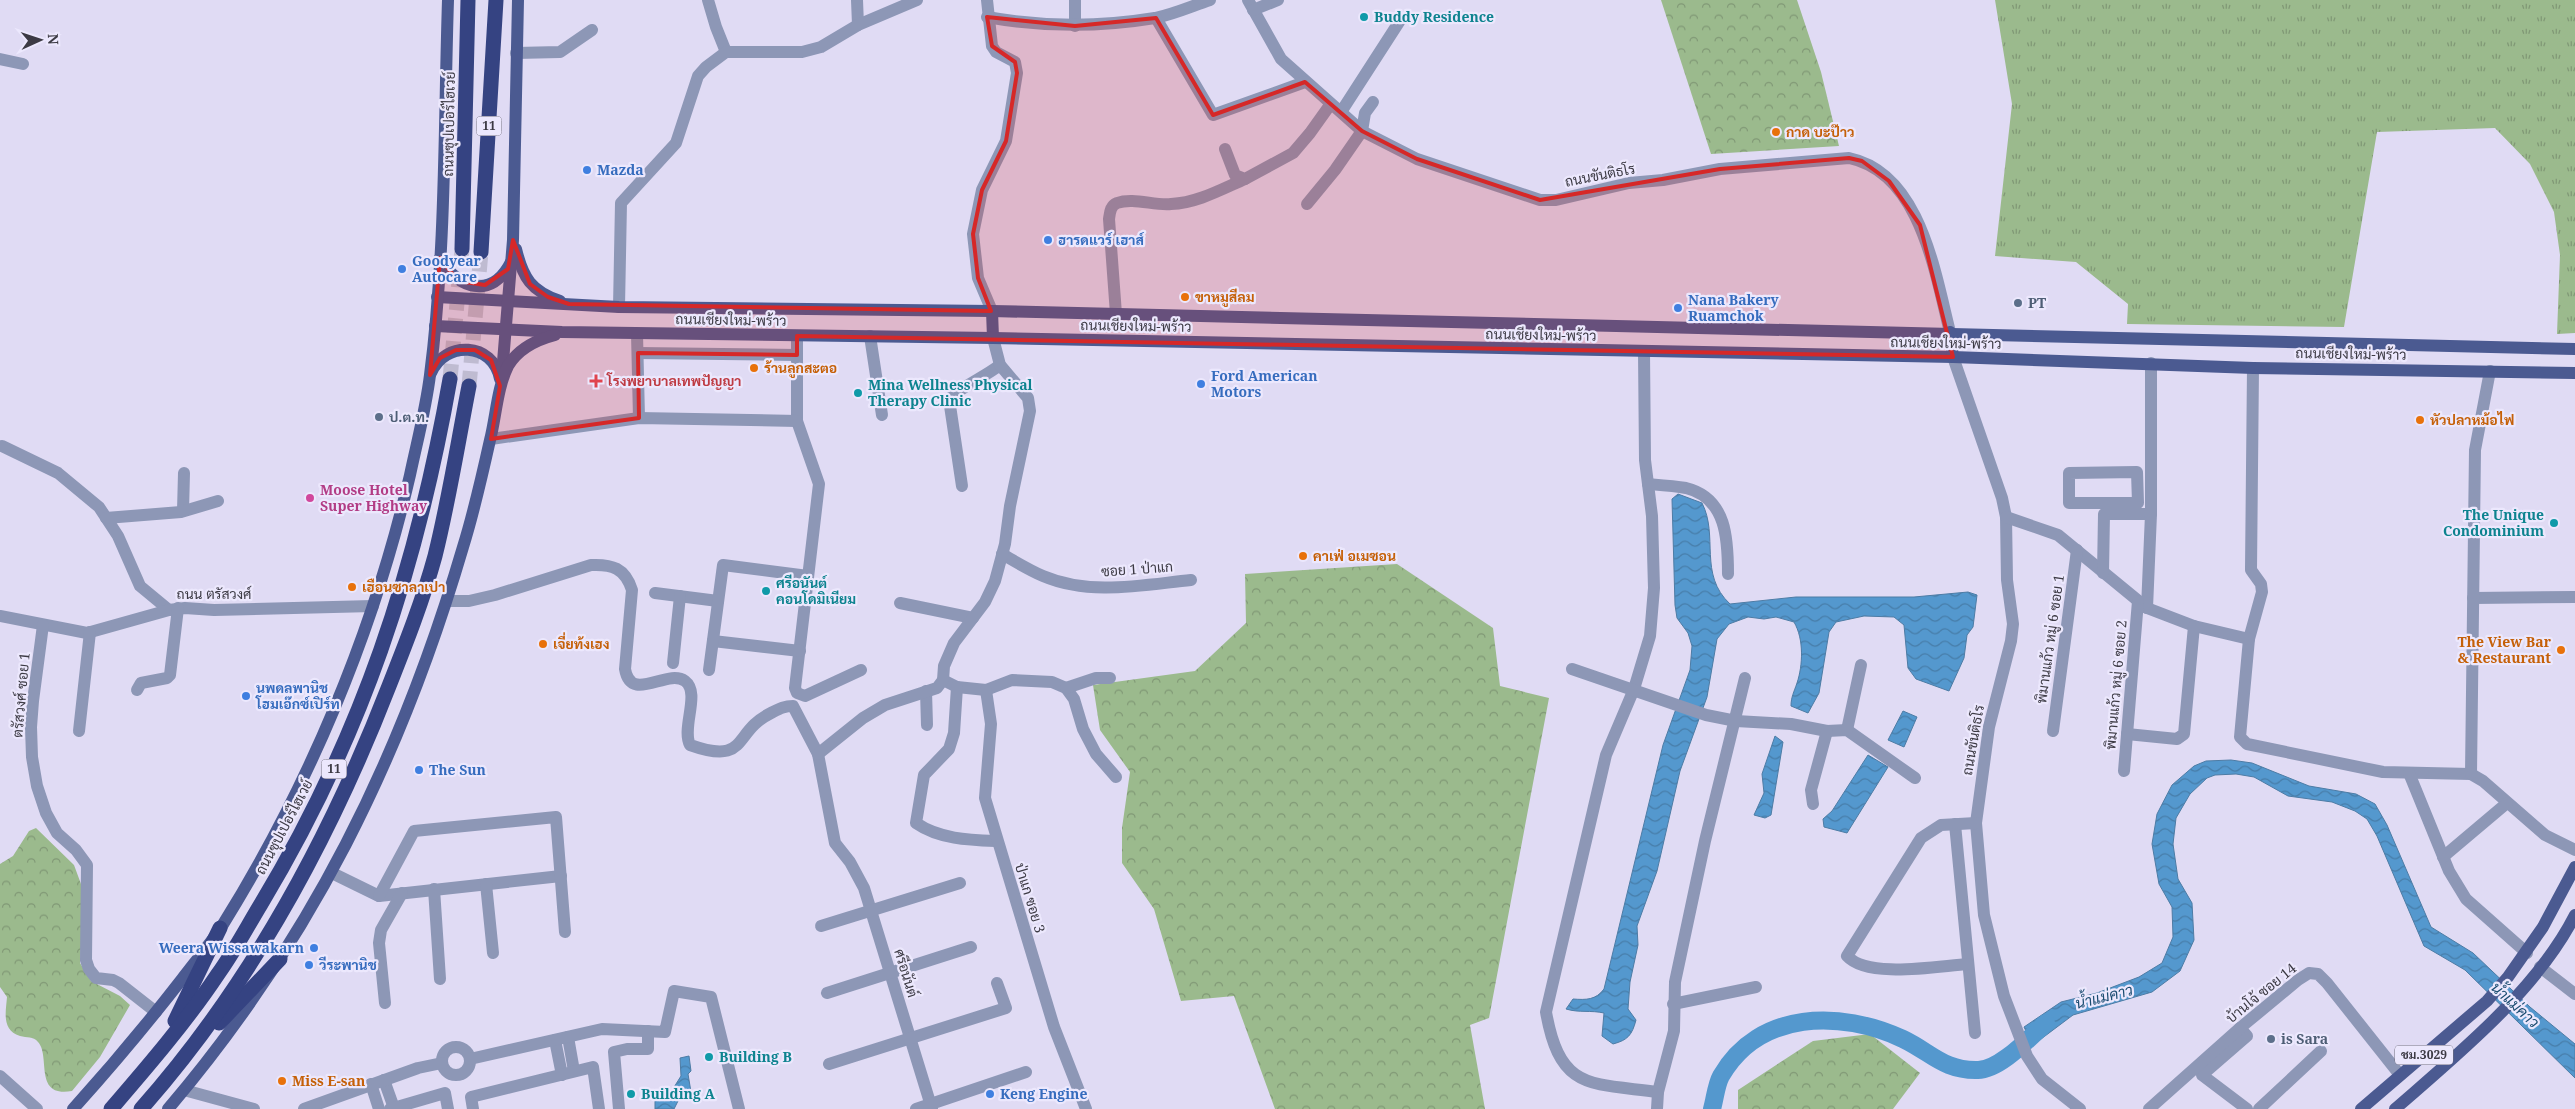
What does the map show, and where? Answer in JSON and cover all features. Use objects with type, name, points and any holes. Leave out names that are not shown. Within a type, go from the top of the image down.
[{"type":"highway","name":"ถนนซุปเปอร์ไฮเวย์","points":[[462,249],[468,0]]},
{"type":"highway","name":"11","points":[[482,252],[496,0]]},
{"type":"highway","name":"ถนนซุปเปอร์ไฮเวย์","points":[[111,1109],[157,1056],[224,965],[295,847],[339,758],[392,620],[414,546],[435,465],[450,379]]},
{"type":"highway","name":"11","points":[[141,1109],[185,1059],[254,958],[315,853],[357,766],[412,628],[435,556],[469,386]]},
{"type":"highway","points":[[157,1056],[220,928]]},
{"type":"highway","points":[[185,1059],[280,959]]},
{"type":"main road","points":[[73,1109],[156,1012],[220,928],[259,861],[308,765],[346,679],[373,606],[406,492],[430,375],[440,258],[448,0]]},
{"type":"main road","points":[[168,1109],[223,1042],[280,959],[332,873],[395,744],[448,601],[470,523],[500,390],[507,329],[513,240],[518,0]]},
{"type":"main road","points":[[513,240],[523,274],[530,284],[548,296],[569,304]]},
{"type":"main road","points":[[440,258],[450,275],[458,281],[476,286],[494,282],[502,276],[512,260]]},
{"type":"main road","name":"ถนนเชียงใหม่-พร้าว","points":[[437,297],[619,307],[992,311],[1950,332],[2575,349]]},
{"type":"main road","points":[[992,311],[992,338]]},
{"type":"main road","name":"ถนนเชียงใหม่-พร้าว","points":[[435,326],[637,334],[992,338],[1953,358],[2253,368],[2575,372]]},
{"type":"main road","points":[[500,390],[508,366],[522,350],[532,343],[562,332]]},
{"type":"main road","points":[[1950,332],[1953,358]]},
{"type":"main road","points":[[2560,348],[2575,340]]},
{"type":"main road","points":[[430,375],[440,358],[448,353],[466,349],[475,350],[491,360],[497,368],[500,390]]},
{"type":"main road","points":[[2560,372],[2575,383]]},
{"type":"main road","name":"ชม.3029","points":[[2361,1109],[2487,1001],[2526,953],[2561,896],[2575,867]]},
{"type":"main road","name":"ชม.3029","points":[[2395,1109],[2499,1014],[2540,968],[2575,915]]},
{"type":"street","points":[[708,0],[716,28],[726,52]]},
{"type":"street","points":[[857,0],[858,25]]},
{"type":"street","points":[[619,307],[621,203],[676,143],[698,76],[706,67],[726,52],[802,52],[821,47],[858,25],[917,0]]},
{"type":"street","points":[[987,0],[987,16],[992,46],[996,52],[1015,62],[1017,73],[1006,141],[982,190],[973,234],[978,278],[992,311]]},
{"type":"street","points":[[1075,0],[1075,26]]},
{"type":"street","points":[[987,16],[1016,22],[1075,26],[1156,18],[1210,0]]},
{"type":"street","points":[[1251,5],[1278,0]]},
{"type":"street","name":"ถนนขันติธโร","points":[[1251,5],[1281,59],[1330,105],[1341,112],[1362,131],[1417,159],[1540,200],[1556,200],[1629,183],[1663,180],[1720,168],[1849,158],[1862,161],[1889,181],[1906,201],[1920,225],[1929,249],[1950,332]]},
{"type":"street","points":[[1156,18],[1213,114],[1305,82]]},
{"type":"street","points":[[1341,112],[1400,19]]},
{"type":"street","points":[[516,53],[560,52],[592,30]]},
{"type":"street","points":[[0,59],[23,64]]},
{"type":"street","points":[[1307,204],[1335,170],[1362,131],[1364,113],[1373,102]]},
{"type":"street","points":[[1116,314],[1108,219],[1111,208],[1116,203],[1172,204],[1209,195],[1245,179],[1293,153],[1330,105]]},
{"type":"street","points":[[1226,149],[1235,175],[1245,179]]},
{"type":"street","points":[[637,334],[639,418]]},
{"type":"street","points":[[797,336],[797,421],[819,484],[795,683],[797,693],[801,696],[809,694],[861,670]]},
{"type":"street","points":[[870,336],[882,415]]},
{"type":"street","points":[[818,754],[863,718],[885,705],[937,688],[943,680],[944,666],[954,642],[985,602],[995,581],[1030,411],[1028,398],[1000,365],[992,338]]},
{"type":"street","points":[[1644,352],[1645,460],[1654,588],[1650,636],[1634,689],[1606,755],[1546,1012],[1550,1036],[1560,1058],[1576,1075],[1587,1083],[1658,1092]]},
{"type":"street","points":[[638,353],[797,355]]},
{"type":"street","name":"ถนนขันติธโร","points":[[1953,358],[2002,498],[2006,517],[2007,580],[2013,624],[2011,641],[1989,727],[1976,823],[1984,915],[2004,996],[2027,1056],[2042,1079],[2080,1109]]},
{"type":"street","name":"พิมานแก้ว หมู่ 6 ซอย 2","points":[[2124,771],[2151,514],[2151,364]]},
{"type":"street","points":[[962,486],[949,399],[962,387],[982,379],[1000,365]]},
{"type":"street","points":[[2253,368],[2251,570],[2261,584],[2262,592],[2249,640],[2240,737],[2247,744],[2367,770],[2471,774],[2483,781],[2545,835],[2575,850]]},
{"type":"street","points":[[2471,774],[2475,450],[2490,371]]},
{"type":"street","points":[[490,439],[639,418],[797,421]]},
{"type":"street","points":[[2,446],[58,473],[99,507],[118,536],[140,586],[173,609],[170,675],[167,678],[141,683],[137,690]]},
{"type":"street","points":[[2138,472],[2138,504],[2070,503],[2068,473],[2151,471]]},
{"type":"street","points":[[184,473],[184,511]]},
{"type":"street","points":[[1648,484],[1687,488],[1699,494],[1715,508],[1724,521],[1728,574]]},
{"type":"street","points":[[106,518],[184,511],[218,501]]},
{"type":"street","points":[[2103,573],[2104,514],[2151,514]]},
{"type":"street","points":[[2006,517],[2047,530],[2076,550],[2142,605],[2194,626],[2249,640]]},
{"type":"street","name":"พิมานแก้ว หมู่ 6 ซอย 1","points":[[2053,731],[2076,550]]},
{"type":"street","name":"ซอย 1 ป่าแก","points":[[1002,554],[1043,576],[1089,587],[1110,588],[1190,580]]},
{"type":"street","name":"ศรีอนันต์","points":[[448,601],[469,601],[496,595],[591,565],[606,564],[620,569],[628,579],[632,590],[626,676],[629,681],[637,685],[678,678],[685,681],[690,689],[691,698],[686,738],[690,745],[723,752],[733,749],[740,744],[752,724],[785,706],[793,706],[818,754],[834,843],[864,888],[932,1107]]},
{"type":"street","points":[[709,670],[723,565],[808,576]]},
{"type":"street","points":[[655,593],[718,601]]},
{"type":"street","points":[[673,663],[680,596]]},
{"type":"street","points":[[2473,598],[2575,597]]},
{"type":"street","points":[[900,603],[973,618]]},
{"type":"street","name":"ถนน ตรัสวงศ์","points":[[0,616],[90,632],[173,609],[214,610],[373,606]]},
{"type":"street","name":"ตรัสวงศ์ ซอย 1","points":[[43,625],[30,727],[32,756],[37,786],[46,813],[57,833],[76,850],[87,865],[86,960],[89,969],[96,978],[113,980],[119,983],[156,1012]]},
{"type":"street","points":[[2127,734],[2177,739],[2184,734],[2194,626]]},
{"type":"street","points":[[79,732],[90,632]]},
{"type":"street","points":[[713,641],[800,651]]},
{"type":"street","points":[[1847,730],[1862,665]]},
{"type":"street","points":[[1572,668],[1706,715],[1736,721],[1791,724],[1827,731],[1847,730],[1915,778]]},
{"type":"street","points":[[1066,688],[1096,678],[1110,678]]},
{"type":"street","points":[[1657,1109],[1658,1092],[1674,1031],[1674,982],[1703,851],[1745,678]]},
{"type":"street","points":[[943,680],[958,687],[986,690],[1012,680],[1052,682],[1066,688],[1074,700],[1083,729],[1096,754],[1116,777]]},
{"type":"street","points":[[958,687],[954,733],[949,749],[924,775],[916,823],[928,831],[967,840],[996,841]]},
{"type":"street","name":"ป่าแก ซอย 3","points":[[986,690],[991,724],[985,798],[996,841],[1054,1026],[1086,1109]]},
{"type":"street","points":[[926,691],[927,725]]},
{"type":"street","points":[[1813,804],[1812,790],[1827,731]]},
{"type":"street","points":[[2409,773],[2443,857],[2466,899],[2526,953]]},
{"type":"street","points":[[2443,857],[2507,803]]},
{"type":"street","points":[[379,896],[414,831],[556,817],[565,932]]},
{"type":"street","points":[[1968,964],[1888,970],[1854,964],[1847,956],[1921,838],[1941,825],[1976,823]]},
{"type":"street","points":[[1955,824],[1975,1033]]},
{"type":"street","points":[[332,873],[379,896],[561,876]]},
{"type":"street","points":[[821,926],[872,912],[960,882]]},
{"type":"street","points":[[486,884],[493,953]]},
{"type":"street","points":[[434,889],[440,979]]},
{"type":"street","points":[[385,1003],[380,943],[381,930],[402,893]]},
{"type":"street","points":[[827,993],[971,947]]},
{"type":"street","points":[[2540,968],[2575,994]]},
{"type":"street","name":"บ้านโจ้ ซอย 14","points":[[2149,1109],[2240,1028],[2298,980],[2310,973],[2318,974],[2327,983],[2400,1075]]},
{"type":"street","points":[[829,1064],[1006,1008],[997,983]]},
{"type":"street","points":[[1673,1004],[1756,987]]},
{"type":"street","points":[[470,1059],[602,1029],[665,1032],[674,991],[711,997],[739,1109]]},
{"type":"street","points":[[2240,1028],[2247,1036],[2202,1075],[2247,1109]]},
{"type":"street","points":[[619,1109],[614,1052],[627,1049],[648,1049],[648,1031]]},
{"type":"street","points":[[568,1037],[574,1071]]},
{"type":"street","points":[[555,1040],[562,1075]]},
{"type":"street","points":[[454,1046],[463,1048],[470,1059],[465,1072],[457,1075],[445,1071],[442,1063],[443,1054],[454,1046]]},
{"type":"street","points":[[2259,1109],[2321,1051]]},
{"type":"street","points":[[304,1109],[418,1068],[442,1063]]},
{"type":"street","points":[[473,1109],[471,1098],[593,1067],[599,1109]]},
{"type":"street","points":[[916,1109],[932,1107],[1026,1072]]},
{"type":"street","points":[[0,1076],[37,1109]]},
{"type":"street","points":[[384,1080],[392,1108],[445,1093],[448,1109]]},
{"type":"street","points":[[371,1084],[378,1109]]},
{"type":"street","points":[[184,1090],[254,1109]]},
{"type":"highlighted area","points":[[987,17],[1075,26],[1156,18],[1213,115],[1305,82],[1362,131],[1417,159],[1540,200],[1720,169],[1849,158],[1862,161],[1889,181],[1920,225],[1953,357],[797,336],[797,355],[638,353],[639,418],[491,439],[500,386],[491,360],[475,350],[456,350],[440,358],[430,375],[440,258],[458,281],[485,285],[508,269],[513,240],[530,284],[548,297],[569,304],[991,311],[978,278],[973,234],[982,190],[1006,141],[1017,73],[1015,62],[992,46]]},
{"type":"green space","points":[[1661,0],[1797,0],[1821,72],[1839,146],[1711,154]]},
{"type":"green space","points":[[1995,0],[2575,0],[2575,333],[2557,334],[2560,255],[2554,212],[2530,164],[2495,128],[2377,132],[2344,327],[2127,324],[2128,304],[2076,262],[1995,256],[2012,104]]},
{"type":"green space","points":[[1397,564],[1493,628],[1500,686],[1549,698],[1489,1018],[1470,1025],[1485,1109],[1275,1109],[1234,996],[1181,1001],[1154,909],[1122,863],[1122,828],[1130,772],[1100,730],[1093,685],[1195,671],[1246,623],[1245,574]]},
{"type":"green space","points":[[36,828],[74,865],[81,884],[84,897],[80,963],[91,981],[120,996],[130,1005],[100,1057],[72,1091],[60,1091],[52,1088],[45,1074],[42,1048],[38,1042],[32,1038],[14,1033],[7,1025],[7,997],[0,987],[0,864],[13,856],[29,831]]},
{"type":"green space","points":[[1870,1034],[1920,1073],[1893,1109],[1738,1109],[1738,1090],[1813,1041]]},
{"type":"water","points":[[1678,494],[1702,503],[1707,516],[1715,580],[1720,592],[1730,604],[1796,597],[1914,597],[1968,592],[1977,595],[1973,627],[1967,635],[1964,658],[1949,691],[1916,679],[1908,668],[1904,625],[1894,617],[1864,616],[1836,622],[1829,632],[1819,693],[1808,713],[1791,706],[1799,676],[1802,652],[1800,636],[1794,622],[1776,617],[1764,619],[1748,617],[1729,624],[1717,639],[1707,697],[1680,771],[1657,871],[1637,926],[1638,945],[1630,982],[1628,1009],[1636,1020],[1629,1036],[1613,1044],[1602,1036],[1604,1013],[1566,1009],[1573,999],[1590,998],[1598,995],[1604,989],[1663,745],[1690,670],[1692,646],[1688,633],[1677,618],[1675,605],[1672,499]]},
{"type":"water","points":[[1903,711],[1917,717],[1904,747],[1888,740]]},
{"type":"water","points":[[1775,736],[1783,742],[1771,815],[1765,818],[1754,815],[1764,793],[1762,774]]},
{"type":"water","points":[[1868,755],[1888,767],[1847,833],[1824,827],[1823,819],[1832,811]]},
{"type":"water","points":[[2231,760],[2252,763],[2309,786],[2356,794],[2375,804],[2387,825],[2431,927],[2473,953],[2530,1007],[2575,1044],[2575,1078],[2465,970],[2424,946],[2377,836],[2367,819],[2355,811],[2332,802],[2288,796],[2254,777],[2236,774],[2215,775],[2207,778],[2190,794],[2176,818],[2173,844],[2178,879],[2192,903],[2194,940],[2180,971],[2152,992],[2073,1015],[2033,1045],[2024,1027],[2061,1002],[2097,993],[2139,977],[2162,963],[2173,937],[2172,907],[2159,884],[2152,844],[2157,814],[2172,785],[2194,766],[2206,761]]},
{"type":"water","points":[[689,1056],[691,1071],[688,1074],[691,1092],[679,1099],[674,1109],[655,1109],[655,1096],[671,1092],[681,1076],[680,1058]]},
{"type":"waterway","name":"น้ำแม่คาว","points":[[1712,1109],[1719,1080],[1737,1054],[1757,1038],[1779,1028],[1803,1022],[1854,1023],[1903,1039],[1956,1068],[1978,1070],[1987,1069],[2005,1059],[2046,1023]]},
{"type":"tunnel","points":[[450,379],[462,249]]},
{"type":"tunnel","points":[[469,386],[481,252]]},
{"type":"place","name":"Buddy Residence","points":[[1364,17]]},
{"type":"place","name":"กาด บะป๊าว","points":[[1776,132]]},
{"type":"place","name":"Mazda","points":[[587,170]]},
{"type":"place","name":"ฮารดแวร์ เฮาส์","points":[[1048,240]]},
{"type":"place","name":"Goodyear Autocare","points":[[402,269]]},
{"type":"place","name":"ขาหมูสีลม","points":[[1185,297]]},
{"type":"place","name":"PT","points":[[2018,303]]},
{"type":"place","name":"Nana Bakery Ruamchok","points":[[1678,308]]},
{"type":"place","name":"ร้านลูกสะตอ","points":[[754,368]]},
{"type":"place","name":"โรงพยาบาลเทพปัญญา","points":[[596,381]]},
{"type":"place","name":"Ford American Motors","points":[[1201,384]]},
{"type":"place","name":"Mina Wellness Physical Therapy Clinic","points":[[858,393]]},
{"type":"place","name":"ป.ต.ท.","points":[[379,417]]},
{"type":"place","name":"หัวปลาหม้อไฟ","points":[[2420,420]]},
{"type":"place","name":"Moose Hotel Super Highway","points":[[310,498]]},
{"type":"place","name":"The Unique Condominium","points":[[2554,523]]},
{"type":"place","name":"คาเฟ่ อเมซอน","points":[[1303,556]]},
{"type":"place","name":"เฮือนซาลาเปา","points":[[352,587]]},
{"type":"place","name":"ศรีอนันต์ คอนโดมิเนียม","points":[[766,591]]},
{"type":"place","name":"เจี่ยท้งเฮง","points":[[543,644]]},
{"type":"place","name":"The View Bar & Restaurant","points":[[2561,650]]},
{"type":"place","name":"นพดลพานิช โฮมเอ๊กซ์เปิร์ท","points":[[246,696]]},
{"type":"place","name":"The Sun","points":[[419,770]]},
{"type":"place","name":"Weera Wissawakarn","points":[[314,948]]},
{"type":"place","name":"วีระพานิช","points":[[309,965]]},
{"type":"place","name":"is Sara","points":[[2271,1039]]},
{"type":"place","name":"Building B","points":[[709,1057]]},
{"type":"place","name":"Miss E-san","points":[[282,1081]]},
{"type":"place","name":"Building A","points":[[631,1094]]},
{"type":"place","name":"Keng Engine","points":[[990,1094]]}]
